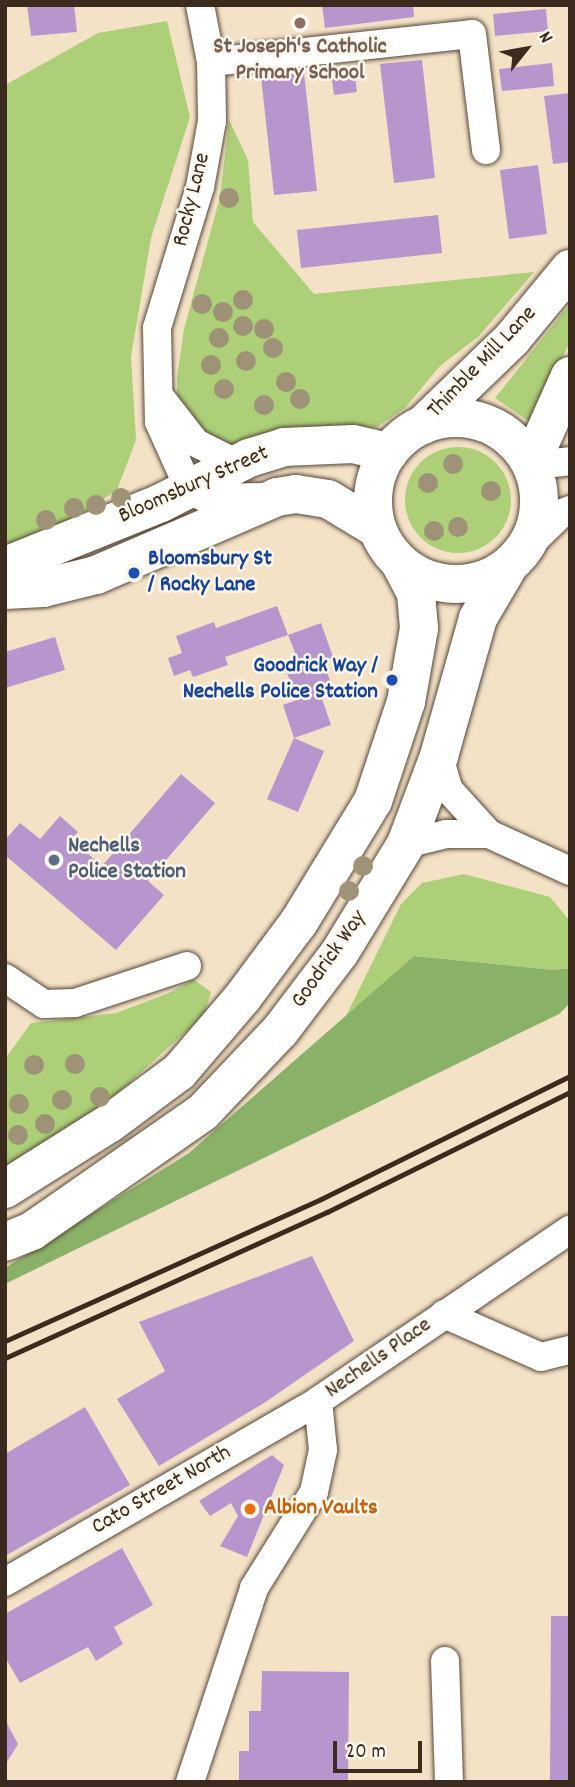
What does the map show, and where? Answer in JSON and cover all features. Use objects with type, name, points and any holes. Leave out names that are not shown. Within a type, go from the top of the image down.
[{"type":"main road","name":"Thimble Mill Lane","points":[[423,425],[512,339],[570,269]]},
{"type":"main road","points":[[545,462],[493,426],[470,419],[446,418],[423,425],[402,438],[389,452],[375,480],[373,505],[376,528],[400,563],[420,577],[442,584],[466,585],[488,579],[516,559],[535,528],[545,462],[570,376]]},
{"type":"main road","name":"Bloomsbury Street","points":[[5,566],[190,491],[238,464],[285,447],[353,444],[389,452]]},
{"type":"main road","name":"Bloomsbury Street","points":[[5,590],[43,588],[96,575],[277,497],[296,494],[328,499],[376,528]]},
{"type":"main road","name":"Goodrick Way","points":[[5,1242],[32,1231],[203,1112],[280,1031],[341,952],[406,844],[439,756],[478,618],[516,559]]},
{"type":"main road","name":"Goodrick Way","points":[[5,1189],[110,1123],[179,1072],[243,997],[299,922],[373,801],[407,702],[419,628],[416,593],[400,563]]},
{"type":"street","name":"Rocky Lane","points":[[190,491],[159,422],[157,328],[200,187],[212,121],[211,62],[200,5]]},
{"type":"street","points":[[211,62],[472,34],[486,150]]},
{"type":"street","points":[[157,393],[196,443],[238,464]]},
{"type":"street","points":[[190,491],[206,498],[277,497]]},
{"type":"street","points":[[516,559],[562,513],[570,510]]},
{"type":"street","points":[[439,756],[449,790],[489,834],[570,871]]},
{"type":"street","points":[[406,844],[446,834],[489,834]]},
{"type":"street","points":[[5,978],[44,1004],[75,1003],[187,966]]},
{"type":"street","name":"Nechells Place","points":[[190,1782],[254,1588],[314,1492],[323,1450],[318,1401],[570,1230]]},
{"type":"street","points":[[444,1314],[541,1357],[570,1350]]},
{"type":"street","name":"Cato Street North","points":[[5,1581],[318,1401]]},
{"type":"street","points":[[445,1661],[449,1782]]},
{"type":"green space","points":[[167,21],[190,117],[151,238],[131,357],[136,440],[117,490],[80,515],[5,550],[5,85],[98,33]]},
{"type":"green space","points":[[229,120],[248,160],[253,222],[314,294],[534,272],[479,336],[440,366],[405,408],[377,427],[317,432],[245,449],[203,434],[177,400],[177,378],[184,329],[220,197]]},
{"type":"green space","points":[[570,304],[570,342],[530,422],[495,398]]},
{"type":"green space","points":[[458,447],[478,451],[496,462],[507,480],[511,500],[507,520],[496,538],[478,549],[458,553],[438,549],[420,538],[409,520],[405,500],[409,480],[420,462],[438,451]]},
{"type":"green space","points":[[464,874],[550,897],[570,921],[570,968],[554,970],[414,956],[346,1016],[401,904],[422,883]]},
{"type":"green space","points":[[414,956],[554,970],[570,968],[570,1003],[559,1014],[5,1284],[5,1268],[189,1153]]},
{"type":"green space","points":[[193,979],[211,992],[204,1015],[106,1104],[5,1170],[5,1059],[31,1023],[116,1013],[169,993]]},
{"type":"building","points":[[27,5],[74,5],[77,32],[31,36]]},
{"type":"building","points":[[322,5],[413,5],[414,17],[325,28]]},
{"type":"building","points":[[546,9],[548,31],[495,36],[493,14]]},
{"type":"building","points":[[422,60],[435,178],[394,183],[380,64]]},
{"type":"building","points":[[552,63],[554,86],[502,91],[499,69]]},
{"type":"building","points":[[354,70],[357,92],[334,95],[331,74]]},
{"type":"building","points":[[304,73],[317,191],[274,195],[261,77]]},
{"type":"building","points":[[570,93],[570,162],[553,164],[544,96]]},
{"type":"building","points":[[538,165],[547,234],[509,239],[500,170]]},
{"type":"building","points":[[438,215],[442,253],[301,268],[297,230]]},
{"type":"building","points":[[277,606],[288,635],[225,657],[228,665],[193,677],[190,670],[174,676],[168,658],[182,653],[176,636],[214,622],[216,628]]},
{"type":"building","points":[[321,623],[333,657],[323,661],[333,689],[320,693],[331,725],[294,738],[283,705],[297,700],[286,670],[300,665],[288,635]]},
{"type":"building","points":[[55,637],[65,670],[5,688],[5,652]]},
{"type":"building","points":[[294,738],[324,751],[298,812],[267,799]]},
{"type":"building","name":"Nechells Police Station","points":[[181,774],[215,803],[148,881],[164,895],[116,950],[5,855],[5,840],[20,823],[40,839],[60,816],[78,832],[71,839],[102,866]]},
{"type":"building","points":[[312,1256],[354,1341],[264,1403],[159,1466],[117,1399],[165,1371],[139,1322]]},
{"type":"building","points":[[85,1407],[130,1485],[5,1556],[5,1454]]},
{"type":"building","name":"Albion Vaults","points":[[272,1455],[284,1465],[247,1557],[220,1546],[238,1516],[231,1503],[210,1516],[199,1501]]},
{"type":"building","points":[[122,1548],[153,1605],[114,1627],[123,1644],[96,1661],[88,1647],[20,1683],[5,1657],[5,1614]]},
{"type":"building","points":[[551,1616],[570,1616],[570,1782],[550,1782]]},
{"type":"building","points":[[262,1671],[349,1672],[348,1782],[239,1782],[239,1751],[249,1751],[249,1711],[261,1711]]},
{"type":"building","points":[[5,1720],[18,1744],[5,1765]]},
{"type":"railway","points":[[5,1341],[321,1199],[570,1076]]},
{"type":"railway","points":[[5,1358],[327,1212],[570,1092]]},
{"type":"place","name":"St Joseph's Catholic Primary School","points":[[300,23]]},
{"type":"place","name":"Bloomsbury St / Rocky Lane","points":[[134,573]]},
{"type":"place","name":"Goodrick Way / Nechells Police Station","points":[[392,680]]},
{"type":"place","name":"Nechells Police Station","points":[[54,860]]},
{"type":"place","name":"Albion Vaults","points":[[250,1509]]}]
